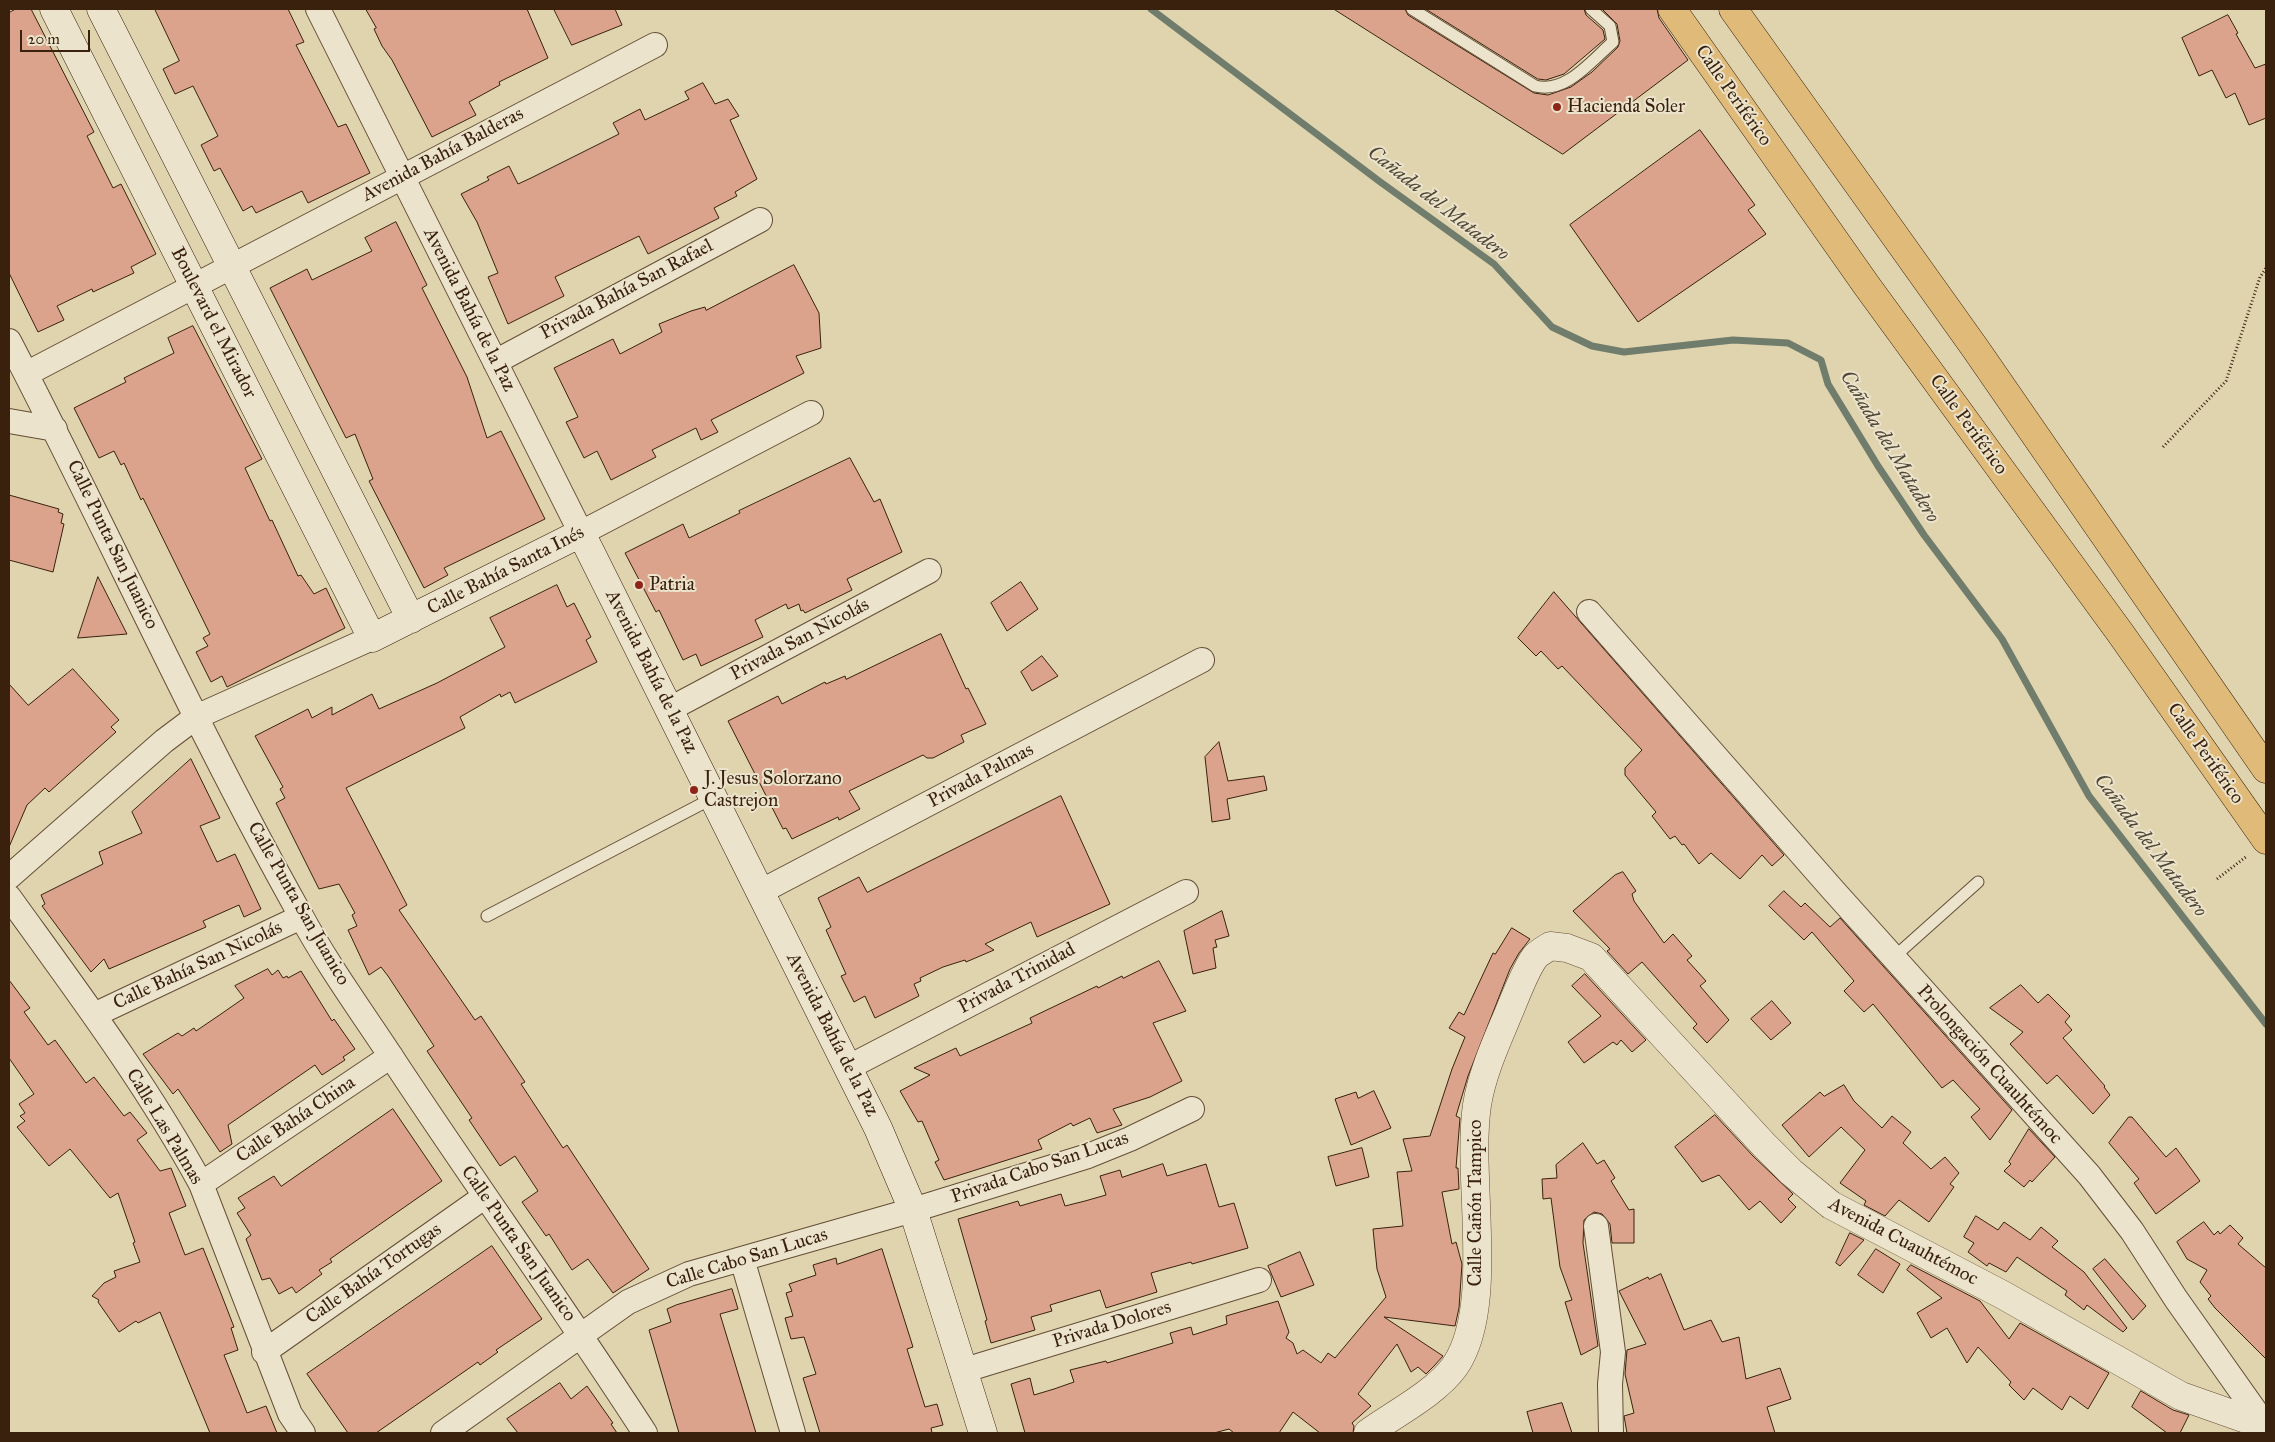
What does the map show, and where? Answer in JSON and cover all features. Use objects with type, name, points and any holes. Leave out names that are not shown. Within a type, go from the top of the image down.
[{"type":"highway","name":"Calle Periférico","points":[[1672,9],[1867,286],[2121,634],[2259,846]]},
{"type":"highway","points":[[1733,9],[1975,348],[2266,769]]},
{"type":"main road","name":"Boulevard el Mirador","points":[[54,9],[372,638]]},
{"type":"main road","points":[[101,9],[411,619]]},
{"type":"main road","name":"Calle Bahía Santa Inés","points":[[372,638],[581,533]]},
{"type":"main road","name":"Avenida Bahía de la Paz","points":[[581,533],[878,1128],[914,1210],[983,1433]]},
{"type":"main road","name":"Avenida Cuauhtémoc","points":[[1550,946],[1567,948],[1591,957],[1764,1145],[1791,1172],[1831,1206],[2003,1295],[2181,1396],[2265,1425]]},
{"type":"main road","name":"Calle Cañón Tampico","points":[[1368,1433],[1424,1396],[1455,1366],[1471,1328],[1477,1281],[1473,1166],[1477,1104],[1492,1052],[1515,999],[1535,957],[1550,946]]},
{"type":"street","name":"Avenida Bahía de la Paz","points":[[318,9],[581,533]]},
{"type":"street","name":"Avenida Bahía Balderas","points":[[26,374],[654,45]]},
{"type":"street","name":"Privada Bahía San Rafael","points":[[495,362],[760,220]]},
{"type":"street","name":"Calle Punta San Juanico","points":[[9,341],[55,429],[196,718],[301,917],[484,1197],[582,1335],[645,1433]]},
{"type":"street","name":"Calle Bahía Santa Inés","points":[[581,533],[811,413]]},
{"type":"street","points":[[9,421],[55,429]]},
{"type":"street","name":"Privada San Nicolás","points":[[670,708],[929,571]]},
{"type":"street","name":"Prolongación Cuauhtémoc","points":[[1589,612],[1893,958],[2089,1176],[2132,1231],[2176,1299],[2265,1425]]},
{"type":"street","name":"Calle Bahía Santa Inés","points":[[196,718],[372,638]]},
{"type":"street","name":"Privada Palmas","points":[[760,892],[1202,660]]},
{"type":"street","points":[[9,877],[164,741],[196,718]]},
{"type":"street","name":"Privada Trinidad","points":[[849,1067],[1186,892]]},
{"type":"street","name":"Calle Las Palmas","points":[[9,897],[94,1015],[171,1132],[200,1184],[264,1352],[290,1414],[303,1433]]},
{"type":"street","name":"Calle Bahía San Nicolás","points":[[94,1015],[301,917]]},
{"type":"street","name":"Calle Bahía China","points":[[200,1184],[391,1056]]},
{"type":"street","name":"Privada Cabo San Lucas","points":[[914,1210],[1088,1156],[1130,1139],[1192,1109]]},
{"type":"street","name":"Calle Bahía Tortugas","points":[[264,1352],[484,1197]]},
{"type":"street","name":"Calle Cabo San Lucas","points":[[443,1433],[628,1302],[656,1288],[689,1274],[914,1210]]},
{"type":"street","points":[[1596,1226],[1613,1352],[1610,1384],[1611,1433]]},
{"type":"street","points":[[742,1259],[793,1433]]},
{"type":"street","name":"Privada Dolores","points":[[965,1370],[1258,1280]]},
{"type":"lane","points":[[1412,9],[1535,86],[1547,89],[1559,86],[1575,75],[1613,42],[1610,26],[1591,9]]},
{"type":"lane","points":[[487,916],[714,798]]},
{"type":"lane","points":[[1893,958],[1978,882]]},
{"type":"path","points":[[2163,447],[2226,381],[2260,277],[2266,268]]},
{"type":"path","points":[[2216,880],[2259,846]]},
{"type":"building","points":[[16,9],[31,9],[94,132],[87,136],[113,188],[121,184],[156,254],[131,267],[134,273],[93,292],[92,289],[57,306],[64,320],[38,332],[9,273],[9,13]]},
{"type":"building","points":[[155,9],[288,9],[304,42],[296,45],[338,127],[346,124],[370,173],[308,203],[302,191],[256,213],[252,206],[243,211],[220,168],[214,171],[201,145],[218,136],[193,86],[175,94],[163,69],[179,61]]},
{"type":"building","points":[[366,9],[527,9],[548,58],[499,82],[500,85],[469,102],[476,115],[432,137],[392,60],[382,46],[374,29],[376,28]]},
{"type":"building","points":[[554,9],[615,9],[622,25],[572,45]]},
{"type":"building","points":[[1334,9],[1405,9],[1408,15],[1534,93],[1548,95],[1571,87],[1592,72],[1618,47],[1620,41],[1617,24],[1602,9],[1657,9],[1659,18],[1688,60],[1563,154]]},
{"type":"building","points":[[1426,9],[1584,9],[1586,15],[1603,30],[1605,39],[1564,74],[1546,80],[1538,79]]},
{"type":"building","points":[[2228,15],[2255,68],[2266,64],[2266,118],[2249,125],[2235,93],[2226,98],[2212,70],[2199,76],[2182,38]]},
{"type":"building","points":[[703,83],[715,104],[728,99],[739,116],[730,120],[757,179],[735,192],[737,196],[714,208],[719,218],[648,254],[639,236],[555,277],[564,296],[508,324],[488,277],[498,273],[477,222],[461,194],[489,180],[487,177],[509,166],[518,184],[619,134],[613,123],[640,109],[645,120],[689,99],[685,92]]},
{"type":"building","points":[[1700,130],[1755,205],[1748,210],[1766,234],[1638,322],[1570,225]]},
{"type":"building","points":[[396,222],[427,285],[422,288],[467,377],[487,438],[501,431],[545,519],[444,568],[448,575],[424,588],[369,481],[373,479],[355,434],[346,438],[270,288],[307,269],[312,280],[372,251],[365,238]]},
{"type":"building","points":[[794,265],[819,313],[821,348],[796,356],[804,373],[711,420],[718,432],[701,440],[696,428],[652,450],[656,457],[611,480],[597,451],[584,458],[566,422],[578,417],[554,368],[613,339],[620,354],[662,332],[659,324],[691,311],[705,307],[706,310]]},
{"type":"building","points":[[193,326],[262,459],[245,468],[270,521],[272,520],[298,576],[301,575],[314,594],[326,588],[345,628],[227,687],[222,676],[211,682],[196,652],[208,646],[203,638],[210,634],[124,463],[121,465],[114,451],[99,458],[74,408],[126,382],[124,378],[174,353],[168,338]]},
{"type":"building","points":[[850,458],[874,502],[880,499],[902,552],[847,579],[852,590],[805,613],[803,610],[801,611],[799,604],[788,609],[786,604],[755,620],[763,637],[701,666],[696,654],[683,660],[659,610],[656,612],[625,553],[683,524],[689,538],[740,513],[739,511]]},
{"type":"building","points":[[9,495],[59,509],[58,512],[63,514],[61,523],[64,524],[53,572],[9,560]]},
{"type":"building","points":[[98,577],[127,634],[78,638]]},
{"type":"building","points":[[1021,582],[1038,609],[1007,631],[991,603]]},
{"type":"building","points":[[557,585],[567,607],[574,603],[591,637],[586,640],[597,662],[515,703],[510,692],[501,697],[500,694],[460,717],[465,728],[346,788],[407,905],[399,910],[475,1020],[481,1016],[525,1082],[521,1084],[563,1148],[567,1145],[649,1269],[613,1293],[588,1259],[572,1270],[549,1234],[546,1236],[522,1202],[538,1191],[515,1156],[500,1166],[469,1120],[472,1118],[427,1051],[434,1046],[388,976],[381,967],[369,975],[348,930],[357,926],[352,915],[355,913],[339,884],[319,889],[276,803],[285,798],[280,789],[283,787],[255,736],[308,709],[312,718],[332,707],[332,715],[372,694],[379,709],[437,683],[505,647],[490,618]]},
{"type":"building","points":[[1554,592],[1784,855],[1772,866],[1762,855],[1740,879],[1711,853],[1699,864],[1684,844],[1682,845],[1675,836],[1670,839],[1652,816],[1656,812],[1625,775],[1625,768],[1642,750],[1562,666],[1558,669],[1541,651],[1536,656],[1518,638]]},
{"type":"building","points":[[941,634],[966,689],[968,688],[986,724],[961,735],[964,742],[933,758],[927,758],[923,755],[849,791],[860,809],[839,820],[838,817],[792,839],[786,828],[783,829],[728,721],[778,696],[782,704],[825,682],[826,684],[845,676],[846,679]]},
{"type":"building","points":[[1042,656],[1058,676],[1032,691],[1021,672]]},
{"type":"building","points":[[73,669],[119,720],[111,727],[116,732],[49,792],[45,788],[27,805],[9,847],[9,684],[28,705]]},
{"type":"building","points":[[1219,742],[1228,781],[1264,776],[1267,790],[1227,799],[1230,819],[1212,822],[1205,757]]},
{"type":"building","points":[[191,759],[220,818],[200,826],[217,862],[235,854],[261,909],[244,917],[239,905],[203,921],[206,927],[109,969],[104,959],[91,972],[42,906],[45,904],[41,895],[103,864],[99,852],[142,833],[132,812]]},
{"type":"building","points":[[1061,796],[1110,904],[1037,937],[1031,922],[985,944],[994,950],[966,962],[965,960],[943,967],[920,978],[921,981],[914,984],[919,996],[875,1018],[865,996],[854,1002],[841,976],[846,974],[826,930],[831,927],[818,898],[859,877],[867,892]]},
{"type":"building","points":[[1623,872],[1636,891],[1632,894],[1634,901],[1664,943],[1673,934],[1692,956],[1687,960],[1706,981],[1700,986],[1729,1020],[1707,1043],[1693,1028],[1697,1024],[1642,962],[1628,974],[1607,951],[1610,949],[1573,911],[1615,875]]},
{"type":"building","points":[[1784,891],[1801,907],[1805,903],[1830,927],[1840,918],[2012,1110],[1990,1140],[1971,1117],[1980,1109],[1953,1080],[1942,1088],[1873,1004],[1864,1012],[1844,991],[1854,981],[1812,932],[1804,940],[1769,906]]},
{"type":"building","points":[[1222,911],[1229,936],[1215,940],[1217,947],[1213,948],[1216,968],[1193,974],[1184,931]]},
{"type":"building","points":[[1512,928],[1530,939],[1510,969],[1468,1076],[1456,1116],[1460,1118],[1456,1168],[1458,1168],[1459,1189],[1442,1192],[1452,1244],[1456,1242],[1462,1264],[1459,1308],[1455,1326],[1384,1317],[1443,1356],[1434,1366],[1426,1374],[1418,1367],[1411,1372],[1397,1344],[1358,1394],[1371,1406],[1352,1423],[1354,1426],[1353,1433],[1320,1433],[1293,1412],[1279,1433],[1234,1433],[1229,1429],[1214,1433],[1025,1433],[1011,1384],[1030,1378],[1034,1395],[1054,1389],[1074,1382],[1070,1370],[1106,1361],[1107,1363],[1173,1343],[1170,1333],[1191,1327],[1193,1335],[1227,1324],[1226,1316],[1278,1301],[1289,1332],[1286,1338],[1293,1343],[1297,1354],[1303,1350],[1321,1363],[1328,1353],[1335,1358],[1386,1297],[1377,1269],[1373,1229],[1403,1226],[1397,1172],[1412,1171],[1403,1139],[1430,1136],[1452,1069],[1465,1037],[1449,1028],[1459,1012],[1464,1015],[1493,953],[1495,954]]},
{"type":"building","points":[[1159,961],[1186,1011],[1153,1023],[1182,1081],[1150,1097],[1113,1109],[1122,1125],[1097,1133],[1090,1118],[1073,1126],[1071,1123],[1038,1140],[1042,1149],[944,1180],[935,1162],[939,1160],[922,1121],[918,1122],[900,1091],[930,1075],[914,1068],[956,1048],[960,1056],[1032,1023],[1030,1018],[1097,986],[1098,988],[1122,976],[1123,978]]},
{"type":"building","points":[[268,969],[272,975],[278,970],[283,978],[287,976],[288,978],[301,971],[332,1021],[334,1019],[355,1049],[343,1057],[345,1060],[322,1075],[315,1065],[228,1125],[232,1144],[220,1152],[178,1089],[173,1094],[143,1054],[178,1033],[182,1036],[194,1028],[196,1031],[221,1014],[244,998],[235,986]]},
{"type":"building","points":[[1585,974],[1646,1040],[1632,1052],[1621,1040],[1617,1045],[1613,1042],[1584,1063],[1568,1042],[1601,1016],[1572,986]]},
{"type":"building","points":[[9,980],[30,1008],[24,1012],[48,1045],[55,1040],[86,1083],[94,1077],[124,1116],[130,1112],[147,1133],[137,1140],[160,1171],[171,1168],[186,1206],[169,1213],[185,1255],[203,1248],[222,1296],[234,1327],[231,1328],[238,1350],[224,1355],[247,1413],[266,1406],[277,1433],[210,1433],[160,1312],[138,1323],[136,1321],[119,1332],[98,1302],[99,1300],[92,1296],[104,1283],[116,1277],[114,1271],[140,1262],[133,1243],[135,1242],[118,1193],[110,1198],[70,1149],[49,1166],[17,1127],[25,1121],[20,1116],[25,1113],[19,1104],[34,1094],[9,1058]]},
{"type":"building","points":[[2021,985],[2038,1003],[2048,994],[2070,1016],[2065,1022],[2072,1030],[2063,1038],[2105,1086],[2110,1095],[2093,1114],[2057,1075],[2047,1084],[2010,1044],[2023,1032],[1990,1008]]},
{"type":"building","points":[[1772,1001],[1791,1023],[1771,1040],[1751,1019]]},
{"type":"building","points":[[1844,1085],[1854,1101],[1882,1128],[1892,1116],[1911,1132],[1903,1143],[1931,1169],[1945,1157],[1959,1173],[1950,1184],[1954,1187],[1929,1222],[1899,1200],[1885,1216],[1864,1205],[1866,1201],[1840,1183],[1865,1150],[1841,1127],[1809,1157],[1782,1125],[1820,1092],[1824,1096]]},
{"type":"building","points":[[1374,1091],[1391,1128],[1351,1145],[1335,1099],[1356,1092],[1358,1098]]},
{"type":"building","points":[[393,1109],[442,1181],[330,1259],[332,1262],[319,1270],[322,1274],[296,1293],[292,1287],[279,1294],[270,1278],[262,1280],[246,1239],[251,1235],[237,1213],[245,1208],[238,1198],[274,1176],[281,1186]]},
{"type":"building","points":[[1715,1115],[1753,1156],[1793,1194],[1788,1199],[1796,1207],[1781,1223],[1760,1201],[1749,1210],[1719,1175],[1702,1182],[1675,1147]]},
{"type":"building","points":[[2129,1117],[2132,1117],[2166,1157],[2176,1148],[2200,1181],[2156,1214],[2134,1183],[2139,1179],[2109,1143]]},
{"type":"building","points":[[2029,1129],[2055,1157],[2032,1182],[2030,1180],[2024,1187],[2004,1171],[2011,1164],[2009,1162]]},
{"type":"building","points":[[1583,1143],[1597,1164],[1604,1160],[1615,1178],[1611,1181],[1629,1210],[1634,1209],[1634,1243],[1612,1243],[1610,1224],[1602,1214],[1594,1212],[1584,1220],[1583,1243],[1598,1346],[1581,1355],[1565,1302],[1572,1300],[1560,1267],[1551,1198],[1543,1199],[1542,1179],[1557,1178],[1556,1165]]},
{"type":"building","points":[[1362,1148],[1369,1177],[1336,1186],[1328,1157]]},
{"type":"building","points":[[1163,1164],[1167,1176],[1206,1164],[1219,1207],[1234,1203],[1248,1248],[1192,1264],[1191,1262],[1151,1273],[1157,1292],[1106,1308],[1100,1290],[1050,1305],[1052,1311],[1031,1317],[1035,1330],[991,1343],[985,1321],[987,1320],[958,1219],[1018,1201],[1020,1206],[1061,1194],[1065,1206],[1085,1201],[1106,1195],[1100,1176],[1120,1170],[1122,1177]]},
{"type":"building","points":[[1976,1216],[1998,1230],[2004,1222],[2030,1240],[2041,1227],[2058,1241],[2052,1247],[2084,1272],[2127,1328],[2123,1332],[2087,1305],[2084,1310],[2065,1295],[2067,1291],[2017,1257],[2006,1272],[1989,1263],[1987,1266],[1968,1252],[1974,1243],[1964,1237]]},
{"type":"building","points":[[2204,1222],[2214,1235],[2218,1231],[2220,1234],[2230,1225],[2243,1238],[2238,1244],[2266,1268],[2266,1359],[2208,1299],[2211,1296],[2200,1282],[2207,1270],[2187,1259],[2177,1242]]},
{"type":"building","points":[[1850,1233],[1864,1240],[1840,1266],[1836,1263]]},
{"type":"building","points":[[492,1246],[542,1319],[496,1350],[498,1352],[480,1365],[478,1362],[376,1433],[348,1433],[307,1374]]},
{"type":"building","points":[[882,1249],[913,1347],[907,1349],[925,1407],[937,1404],[943,1425],[931,1428],[932,1433],[820,1433],[803,1378],[816,1374],[804,1337],[791,1339],[785,1318],[793,1316],[786,1293],[792,1291],[789,1284],[816,1275],[813,1265],[836,1258],[837,1264]]},
{"type":"building","points":[[1876,1249],[1900,1264],[1883,1293],[1858,1275]]},
{"type":"building","points":[[1300,1252],[1314,1285],[1281,1297],[1268,1266]]},
{"type":"building","points":[[2105,1259],[2146,1306],[2133,1320],[2093,1269]]},
{"type":"building","points":[[1911,1265],[1980,1301],[2009,1339],[2020,1323],[2109,1373],[2088,1409],[2070,1396],[2062,1410],[2033,1388],[2024,1400],[2009,1385],[2011,1382],[1978,1347],[1967,1363],[1947,1328],[1931,1338],[1917,1313],[1942,1298],[1907,1270]]},
{"type":"building","points":[[1661,1274],[1684,1330],[1711,1320],[1722,1342],[1739,1337],[1746,1379],[1780,1368],[1791,1399],[1767,1407],[1775,1433],[1627,1433],[1624,1416],[1634,1413],[1625,1374],[1627,1350],[1646,1344],[1619,1291],[1648,1277],[1649,1279]]},
{"type":"building","points":[[732,1289],[738,1309],[720,1314],[756,1433],[679,1433],[649,1330],[671,1322],[667,1309]]},
{"type":"building","points":[[560,1383],[571,1399],[587,1386],[613,1423],[611,1424],[617,1433],[518,1433],[507,1419]]},
{"type":"building","points":[[2141,1391],[2173,1410],[2189,1415],[2180,1433],[2167,1433],[2132,1407]]},
{"type":"building","points":[[1562,1403],[1572,1433],[1533,1433],[1527,1412]]},
{"type":"waterway","name":"Cañada del Matadero","points":[[1151,9],[1379,181],[1494,264],[1552,327],[1592,346],[1624,352],[1733,340],[1788,343],[1821,360],[1828,384],[1878,466],[1924,535],[2002,639],[2089,796],[2266,1024]]},
{"type":"place","name":"Hacienda Soler","points":[[1557,107]]},
{"type":"place","name":"Patria","points":[[639,585]]},
{"type":"place","name":"J. Jesus Solorzano Castrejon","points":[[694,790]]}]
